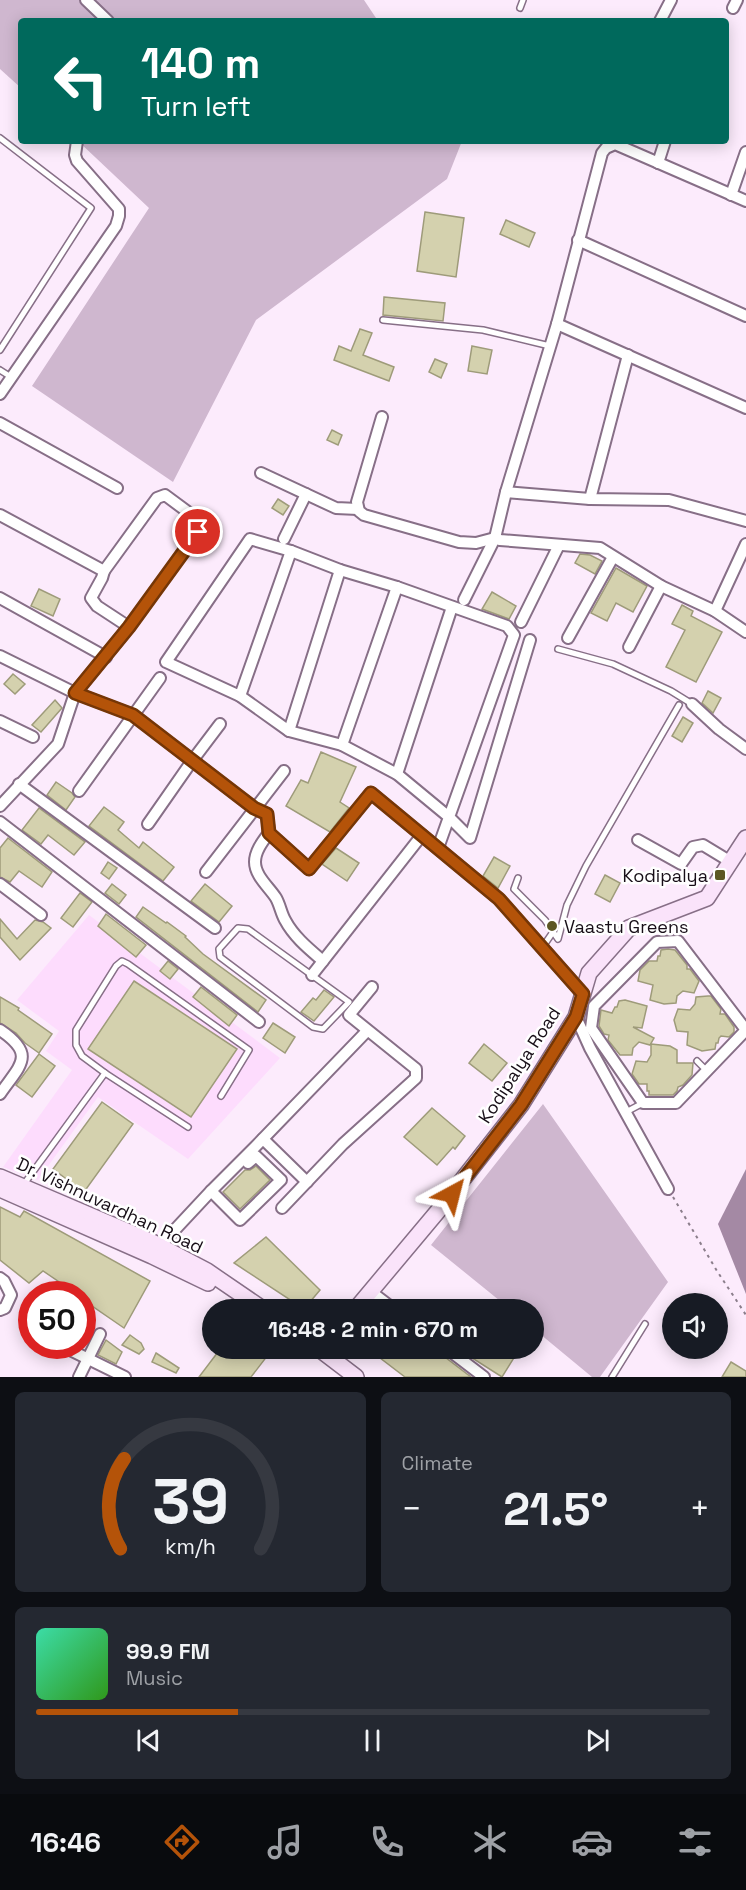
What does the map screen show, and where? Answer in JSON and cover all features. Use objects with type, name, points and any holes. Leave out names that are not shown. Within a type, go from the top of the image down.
[{"type":"main road","name":"Kodipalya Road","points":[[364,1299],[438,1211],[521,1105],[576,1017],[589,974],[629,928],[707,898],[746,838]]},
{"type":"main road","name":"Dr. Vishnuvardhan Road","points":[[0,1177],[23,1185],[155,1251],[236,1299]]},
{"type":"main road","name":"Dr. Vishnuvardhan Road","points":[[0,1189],[207,1271],[248,1299]]},
{"type":"main road","points":[[325,1359],[344,1377]]},
{"type":"main road","points":[[329,1359],[356,1377]]},
{"type":"street","points":[[87,0],[105,18]]},
{"type":"street","points":[[662,18],[671,0]]},
{"type":"street","points":[[0,394],[116,226],[119,209],[77,161],[75,155],[77,144]]},
{"type":"street","points":[[464,600],[495,538],[506,492],[557,324],[578,240],[606,145],[615,144],[746,201]]},
{"type":"street","points":[[658,163],[665,144]]},
{"type":"street","points":[[731,195],[746,152]]},
{"type":"street","points":[[578,240],[746,316]]},
{"type":"street","points":[[557,324],[746,408]]},
{"type":"street","points":[[590,499],[628,355]]},
{"type":"street","points":[[382,417],[357,502],[358,509],[364,515],[459,542],[476,543],[495,538],[600,548],[661,586],[715,611],[746,632]]},
{"type":"street","points":[[0,423],[117,488]]},
{"type":"street","points":[[261,473],[336,508],[358,509]]},
{"type":"street","points":[[506,492],[590,499],[669,500],[746,521]]},
{"type":"street","points":[[284,539],[306,494]]},
{"type":"street","points":[[0,806],[58,744],[75,693],[129,627],[198,532],[200,521],[165,495],[157,498],[104,571],[91,598],[97,606],[129,627]]},
{"type":"street","points":[[0,515],[104,571]]},
{"type":"street","points":[[438,848],[449,817],[514,635],[507,626],[250,538],[166,662],[240,696],[289,730],[342,745],[397,774],[449,817],[470,838],[530,640]]},
{"type":"street","points":[[715,611],[746,544]]},
{"type":"street","points":[[521,622],[559,545]]},
{"type":"street","points":[[240,696],[291,551]]},
{"type":"street","points":[[568,638],[613,557]]},
{"type":"street","points":[[289,730],[340,570]]},
{"type":"street","points":[[629,647],[661,586]]},
{"type":"street","points":[[342,745],[397,587]]},
{"type":"street","points":[[0,598],[106,657]]},
{"type":"street","points":[[397,774],[452,607]]},
{"type":"street","points":[[0,656],[75,693],[133,715],[254,808],[267,814],[269,833],[309,869],[371,793],[499,899],[583,994]]},
{"type":"street","points":[[79,791],[160,678]]},
{"type":"street","points":[[692,704],[719,729],[746,748]]},
{"type":"street","points":[[0,721],[33,737]]},
{"type":"street","points":[[148,824],[220,724]]},
{"type":"street","points":[[206,872],[284,771]]},
{"type":"street","points":[[19,784],[215,928]]},
{"type":"street","points":[[0,822],[259,1022]]},
{"type":"street","points":[[269,833],[256,854],[255,863],[258,873],[276,899],[285,922],[301,942],[323,961]]},
{"type":"street","points":[[312,975],[422,835]]},
{"type":"street","points":[[638,840],[681,864],[693,847],[703,845],[731,862]]},
{"type":"street","points":[[0,884],[41,915]]},
{"type":"street","points":[[678,941],[746,1030],[676,1103],[643,1103],[591,1029],[594,1006],[657,942],[678,941]]},
{"type":"street","points":[[282,1208],[343,1144],[416,1078],[416,1069],[349,1015],[372,987]]},
{"type":"street","points":[[576,1017],[590,1048],[668,1189]]},
{"type":"street","points":[[0,1030],[15,1040],[22,1051],[22,1061],[0,1094]]},
{"type":"street","points":[[155,1251],[367,1031]]},
{"type":"street","points":[[263,1139],[308,1182]]},
{"type":"street","points":[[256,1156],[281,1180],[240,1220],[213,1193],[256,1156]]},
{"type":"street","points":[[0,1278],[11,1295],[5,1308],[0,1310]]},
{"type":"street","points":[[370,1291],[381,1299]]},
{"type":"street","points":[[96,1342],[100,1334]]},
{"type":"street","points":[[79,1377],[88,1359]]},
{"type":"street","points":[[90,1359],[125,1377]]},
{"type":"street","points":[[460,1359],[484,1377]]},
{"type":"lane","points":[[520,8],[523,0]]},
{"type":"lane","points":[[0,138],[91,207],[0,350]]},
{"type":"lane","points":[[383,320],[483,330],[550,346]]},
{"type":"lane","points":[[0,370],[11,377]]},
{"type":"lane","points":[[558,649],[613,664],[671,691],[692,704]]},
{"type":"lane","points":[[518,878],[514,889],[545,920],[558,939],[567,905],[586,866],[679,705]]},
{"type":"lane","points":[[238,928],[248,929],[312,975],[349,1002],[323,1029],[313,1027],[220,957],[219,949],[238,928]]},
{"type":"lane","points":[[542,948],[553,932]]},
{"type":"lane","points":[[188,1127],[105,1073],[82,1056],[76,1045],[76,1030],[116,966],[122,961],[249,1050],[221,1096]]},
{"type":"lane","points":[[697,1060],[707,1071]]},
{"type":"lane","points":[[23,1185],[105,1073]]},
{"type":"lane","points":[[626,1113],[643,1103]]},
{"type":"lane","points":[[612,1377],[645,1324]]},
{"type":"path","points":[[668,1189],[746,1315]]},
{"type":"shaded area","points":[[0,0],[364,0],[376,18],[18,18],[18,85],[0,69]]},
{"type":"shaded area","points":[[81,144],[461,144],[447,179],[256,320],[173,482],[32,386],[149,208]]},
{"type":"shaded area","points":[[89,915],[280,1058],[188,1159],[98,1097],[38,1180],[3,1167],[72,1070],[46,1051],[59,1031],[17,1000]]},
{"type":"shaded area","points":[[543,1104],[668,1282],[600,1377],[592,1377],[544,1337],[544,1299],[498,1299],[431,1245]]},
{"type":"shaded area","points":[[746,1169],[746,1294],[718,1224]]},
{"type":"building","points":[[425,212],[464,218],[456,277],[417,271]]},
{"type":"building","points":[[506,220],[535,233],[529,247],[500,234]]},
{"type":"building","points":[[384,297],[445,303],[443,321],[383,315]]},
{"type":"building","points":[[360,329],[372,333],[363,355],[394,367],[389,381],[334,360],[339,346],[351,351]]},
{"type":"building","points":[[472,346],[492,350],[487,374],[468,371]]},
{"type":"building","points":[[435,359],[447,364],[441,378],[429,372]]},
{"type":"building","points":[[332,430],[342,435],[338,445],[327,440]]},
{"type":"building","points":[[278,499],[289,506],[283,515],[272,508]]},
{"type":"building","points":[[580,554],[590,555],[602,561],[595,574],[575,563]]},
{"type":"building","points":[[616,568],[647,586],[633,612],[616,603],[607,621],[591,613]]},
{"type":"building","points":[[39,589],[60,599],[53,616],[31,606]]},
{"type":"building","points":[[492,592],[516,606],[509,619],[482,609]]},
{"type":"building","points":[[682,605],[693,611],[691,616],[722,632],[696,682],[666,667],[685,630],[672,624]]},
{"type":"building","points":[[13,674],[25,684],[15,694],[4,684]]},
{"type":"building","points":[[708,691],[721,698],[713,713],[702,703]]},
{"type":"building","points":[[55,700],[62,708],[41,732],[32,725]]},
{"type":"building","points":[[683,717],[693,723],[682,742],[672,736]]},
{"type":"building","points":[[321,752],[356,767],[340,802],[349,808],[330,832],[286,806],[301,780],[308,783]]},
{"type":"building","points":[[56,782],[75,797],[66,810],[47,795]]},
{"type":"building","points":[[104,807],[124,822],[118,830],[139,848],[143,842],[174,867],[163,881],[89,826]]},
{"type":"building","points":[[39,808],[85,842],[74,855],[48,835],[41,844],[22,830]]},
{"type":"building","points":[[8,838],[52,872],[42,887],[19,871],[10,882],[0,877],[0,848]]},
{"type":"building","points":[[336,848],[359,863],[347,881],[322,864]]},
{"type":"building","points":[[494,857],[510,866],[498,888],[483,876]]},
{"type":"building","points":[[108,862],[117,868],[109,879],[101,873]]},
{"type":"building","points":[[605,875],[620,883],[610,902],[595,894]]},
{"type":"building","points":[[112,884],[126,895],[119,904],[105,893]]},
{"type":"building","points":[[205,884],[232,906],[219,922],[191,901]]},
{"type":"building","points":[[80,893],[92,902],[73,927],[61,918]]},
{"type":"building","points":[[143,907],[186,936],[203,954],[266,1000],[258,1012],[136,917]]},
{"type":"building","points":[[106,914],[146,945],[136,957],[98,926]]},
{"type":"building","points":[[0,919],[17,939],[35,920],[51,928],[20,960],[0,937]]},
{"type":"building","points":[[661,950],[675,950],[687,965],[687,969],[690,969],[699,981],[694,993],[683,991],[677,996],[676,1003],[664,1004],[650,1000],[653,985],[638,981],[640,970],[649,961],[657,961]]},
{"type":"building","points":[[168,961],[178,969],[170,979],[160,971]]},
{"type":"building","points":[[134,981],[237,1049],[191,1117],[88,1049]]},
{"type":"building","points":[[201,987],[237,1015],[229,1026],[193,997]]},
{"type":"building","points":[[324,990],[334,997],[314,1021],[301,1012],[313,998],[316,1000]]},
{"type":"building","points":[[711,996],[721,1009],[720,1014],[725,1014],[734,1027],[734,1032],[729,1037],[721,1036],[715,1049],[702,1051],[687,1045],[688,1032],[677,1031],[674,1020],[678,1009],[690,1010],[695,1004],[696,997]]},
{"type":"building","points":[[0,997],[19,1008],[18,1010],[52,1034],[39,1053],[16,1033],[0,1023]]},
{"type":"building","points":[[625,1000],[647,1006],[642,1028],[633,1027],[654,1038],[650,1045],[639,1042],[633,1048],[632,1055],[620,1055],[608,1040],[609,1035],[604,1034],[599,1026],[601,1010],[612,1013],[619,1001]]},
{"type":"building","points":[[273,1023],[295,1037],[285,1053],[263,1038]]},
{"type":"building","points":[[484,1044],[507,1063],[492,1081],[469,1063]]},
{"type":"building","points":[[651,1044],[670,1046],[677,1050],[677,1063],[693,1063],[692,1075],[678,1087],[673,1095],[649,1095],[647,1084],[639,1084],[632,1074],[636,1061],[647,1062],[651,1055]]},
{"type":"building","points":[[39,1054],[55,1066],[32,1097],[16,1085]]},
{"type":"building","points":[[102,1102],[133,1124],[84,1192],[53,1169]]},
{"type":"building","points":[[432,1108],[465,1136],[455,1149],[453,1147],[437,1165],[404,1137]]},
{"type":"building","points":[[256,1166],[270,1180],[240,1209],[223,1192],[245,1170]]},
{"type":"building","points":[[0,1207],[20,1217],[24,1211],[150,1281],[124,1328],[96,1309],[96,1281],[58,1281],[43,1271],[31,1281],[26,1281],[0,1260]]},
{"type":"building","points":[[266,1237],[320,1290],[312,1299],[289,1299],[234,1263]]},
{"type":"building","points":[[130,1335],[141,1343],[144,1349],[139,1354],[122,1345]]},
{"type":"building","points":[[106,1340],[122,1352],[116,1364],[98,1355]]},
{"type":"building","points":[[156,1353],[179,1368],[176,1373],[152,1362]]},
{"type":"building","points":[[213,1359],[265,1359],[251,1377],[199,1377]]},
{"type":"building","points":[[381,1359],[447,1359],[471,1377],[405,1377]]},
{"type":"building","points":[[474,1359],[513,1359],[502,1377]]},
{"type":"building","points":[[731,1362],[746,1371],[746,1377],[722,1377]]},
{"type":"place","name":"Kodipalya","points":[[720,875]]},
{"type":"place","name":"Vaastu Greens","points":[[552,926]]},
{"type":"route","points":[[198,532],[129,627],[75,693],[133,715],[254,808],[267,814],[269,833],[309,869],[371,793],[499,899],[583,994],[576,1017],[521,1105],[452,1194]]}]
